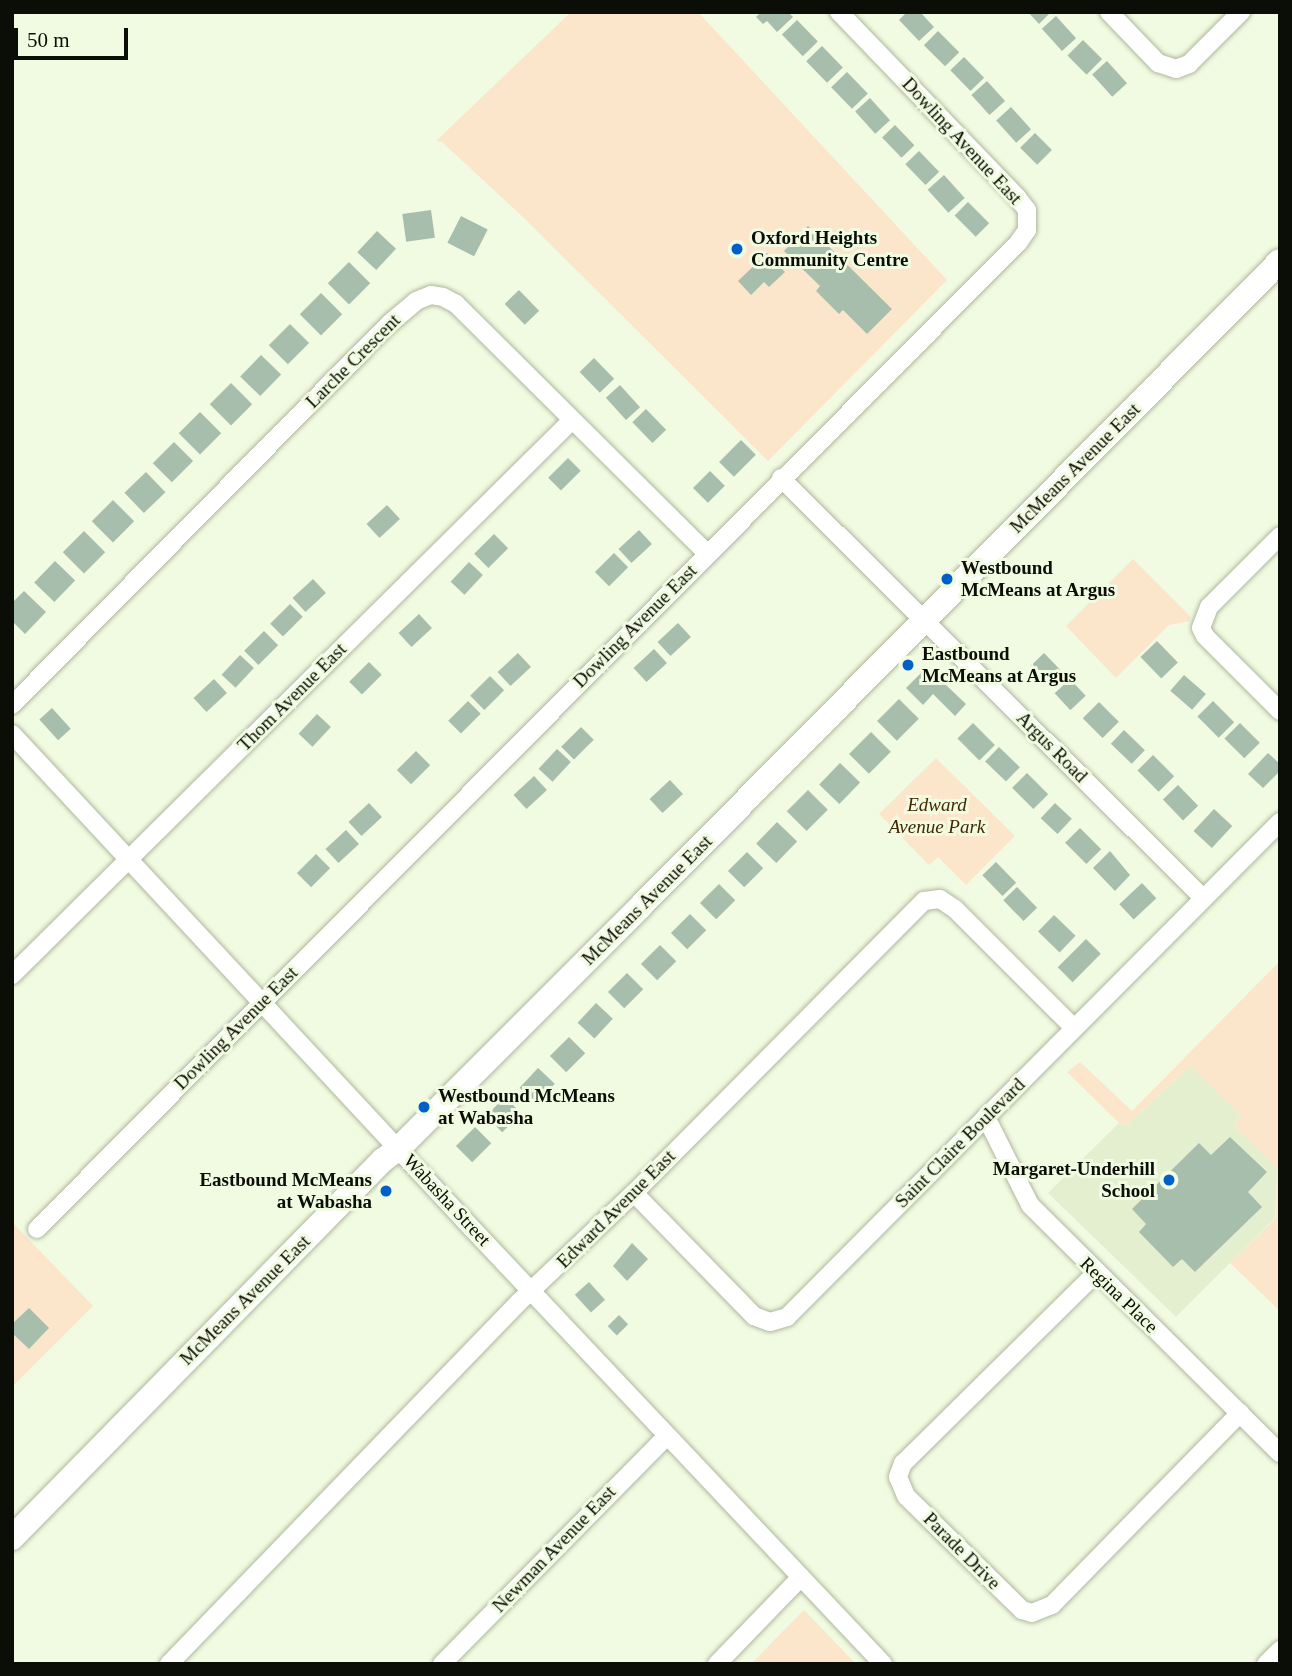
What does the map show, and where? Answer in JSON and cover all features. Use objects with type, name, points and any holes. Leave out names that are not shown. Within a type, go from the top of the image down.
[{"type":"street","name":"Dowling Avenue East","points":[[37,1229],[781,478],[1018,243],[1027,230],[1027,210],[1017,197],[839,12]]},
{"type":"street","points":[[1109,12],[1158,63],[1166,69],[1176,69],[1189,64],[1241,12]]},
{"type":"street","name":"McMeans Avenue East","points":[[12,1538],[383,1160],[399,1148],[1280,261]]},
{"type":"street","name":"Larche Crescent","points":[[12,705],[379,334],[416,300],[431,295],[443,296],[457,304],[708,553]]},
{"type":"street","name":"Thom Avenue East","points":[[12,975],[572,420]]},
{"type":"street","name":"Argus Road","points":[[781,478],[1203,898]]},
{"type":"street","points":[[1280,536],[1209,607],[1201,628],[1205,636],[1280,711]]},
{"type":"street","name":"Wabasha Street","points":[[12,734],[883,1664]]},
{"type":"street","name":"Saint Claire Boulevard","points":[[634,1193],[754,1316],[769,1322],[787,1317],[1280,822]]},
{"type":"street","name":"Edward Avenue East","points":[[169,1664],[532,1291],[634,1193],[924,901],[940,899],[955,909],[1074,1028]]},
{"type":"street","name":"Regina Place","points":[[986,1117],[1030,1205],[1280,1453]]},
{"type":"street","name":"Parade Drive","points":[[1096,1273],[903,1464],[898,1477],[906,1496],[1022,1610],[1032,1613],[1052,1605],[1240,1413]]},
{"type":"street","name":"Newman Avenue East","points":[[442,1664],[667,1436]]},
{"type":"street","points":[[717,1664],[801,1577]]},
{"type":"street","points":[[1265,1664],[1280,1650]]},
{"type":"shaded area","name":"Margaret-Underhill School","points":[[1190,1066],[1242,1116],[1233,1125],[1277,1168],[1275,1218],[1176,1317],[1048,1193],[1119,1123],[1127,1125]]},
{"type":"green space","name":"Oxford Heights Community Centre","points":[[571,12],[698,12],[947,280],[768,461],[525,219],[442,142],[436,141]]},
{"type":"green space","points":[[1133,559],[1190,616],[1190,621],[1169,625],[1116,678],[1066,626]]},
{"type":"green space","name":"Edward Avenue Park","points":[[936,758],[1015,836],[966,885],[938,857],[929,865],[879,814]]},
{"type":"green space","points":[[1280,961],[1280,1311],[1230,1263],[1276,1218],[1277,1168],[1233,1125],[1242,1116],[1190,1066],[1127,1125],[1119,1123],[1067,1072],[1080,1062],[1132,1111]]},
{"type":"green space","points":[[12,1222],[93,1306],[12,1387]]},
{"type":"green space","points":[[804,1610],[856,1664],[751,1664],[788,1626]]},
{"type":"building","points":[[761,12],[788,12],[793,17],[777,32],[767,21],[763,24],[756,17]]},
{"type":"building","points":[[907,12],[920,12],[934,27],[919,41],[899,20]]},
{"type":"building","points":[[1028,12],[1051,12],[1039,24]]},
{"type":"building","points":[[1056,16],[1076,38],[1062,51],[1042,29]]},
{"type":"building","points":[[797,20],[818,42],[803,56],[782,35]]},
{"type":"building","points":[[938,31],[959,52],[945,66],[924,45]]},
{"type":"building","points":[[1083,40],[1102,59],[1087,75],[1067,56]]},
{"type":"building","points":[[822,46],[843,68],[827,83],[806,61]]},
{"type":"building","points":[[964,57],[984,78],[970,91],[950,70]]},
{"type":"building","points":[[1107,61],[1127,83],[1112,97],[1092,74]]},
{"type":"building","points":[[847,72],[868,94],[852,109],[831,87]]},
{"type":"building","points":[[987,81],[1005,101],[989,115],[971,95]]},
{"type":"building","points":[[870,98],[890,120],[875,134],[855,111]]},
{"type":"building","points":[[1011,107],[1031,129],[1016,143],[996,120]]},
{"type":"building","points":[[895,125],[914,145],[902,158],[882,138]]},
{"type":"building","points":[[1035,133],[1052,150],[1037,165],[1020,148]]},
{"type":"building","points":[[919,151],[939,172],[925,185],[905,164]]},
{"type":"building","points":[[944,175],[965,198],[948,213],[928,190]]},
{"type":"building","points":[[968,202],[989,223],[976,237],[955,215]]},
{"type":"building","points":[[431,210],[435,238],[406,242],[402,214]]},
{"type":"building","points":[[461,216],[488,230],[474,256],[447,243]]},
{"type":"building","points":[[808,226],[892,309],[867,334],[843,310],[839,314],[816,291],[820,286],[784,251]]},
{"type":"building","points":[[377,231],[396,249],[376,270],[357,252]]},
{"type":"building","points":[[767,253],[785,272],[769,287],[764,282],[751,295],[738,281]]},
{"type":"building","points":[[349,262],[370,283],[349,304],[328,283]]},
{"type":"building","points":[[519,290],[539,311],[525,325],[505,304]]},
{"type":"building","points":[[321,293],[342,314],[321,335],[300,314]]},
{"type":"building","points":[[290,324],[309,343],[288,364],[269,345]]},
{"type":"building","points":[[261,355],[281,374],[260,396],[240,377]]},
{"type":"building","points":[[594,358],[614,379],[600,393],[580,372]]},
{"type":"building","points":[[231,383],[252,404],[231,425],[210,404]]},
{"type":"building","points":[[620,385],[640,407],[626,420],[606,398]]},
{"type":"building","points":[[646,409],[666,430],[652,443],[632,422]]},
{"type":"building","points":[[200,412],[221,433],[200,454],[179,433]]},
{"type":"building","points":[[741,440],[756,455],[734,477],[719,462]]},
{"type":"building","points":[[174,442],[193,461],[172,482],[153,463]]},
{"type":"building","points":[[568,458],[581,471],[561,491],[548,478]]},
{"type":"building","points":[[710,471],[725,486],[708,503],[693,488]]},
{"type":"building","points":[[146,472],[165,492],[144,513],[124,493]]},
{"type":"building","points":[[113,500],[134,521],[113,542],[92,521]]},
{"type":"building","points":[[387,505],[400,519],[379,538],[367,524]]},
{"type":"building","points":[[639,530],[652,544],[631,563],[619,549]]},
{"type":"building","points":[[84,531],[105,552],[84,573],[63,552]]},
{"type":"building","points":[[494,534],[508,548],[488,568],[474,554]]},
{"type":"building","points":[[614,553],[628,567],[609,586],[595,572]]},
{"type":"building","points":[[55,561],[75,580],[54,602],[34,583]]},
{"type":"building","points":[[469,562],[483,575],[464,595],[451,582]]},
{"type":"building","points":[[313,579],[326,593],[305,612],[293,598]]},
{"type":"building","points":[[24,591],[46,612],[25,634],[12,621],[12,603]]},
{"type":"building","points":[[290,604],[303,617],[283,637],[270,624]]},
{"type":"building","points":[[419,614],[432,628],[411,647],[399,633]]},
{"type":"building","points":[[678,623],[691,637],[670,656],[658,642]]},
{"type":"building","points":[[264,631],[278,645],[258,665],[244,651]]},
{"type":"building","points":[[1157,641],[1178,663],[1161,679],[1140,657]]},
{"type":"building","points":[[654,649],[667,663],[646,682],[634,668]]},
{"type":"building","points":[[518,653],[531,667],[510,686],[498,672]]},
{"type":"building","points":[[1044,653],[1064,674],[1050,687],[1030,666]]},
{"type":"building","points":[[240,655],[254,668],[235,688],[222,675]]},
{"type":"building","points":[[369,662],[382,675],[362,695],[349,682]]},
{"type":"building","points":[[927,667],[966,704],[955,716],[933,694],[923,705],[906,688]]},
{"type":"building","points":[[1184,675],[1206,694],[1192,710],[1170,691]]},
{"type":"building","points":[[490,676],[504,690],[484,710],[470,696]]},
{"type":"building","points":[[214,679],[227,693],[206,712],[194,698]]},
{"type":"building","points":[[1070,679],[1086,696],[1070,710],[1055,693]]},
{"type":"building","points":[[899,699],[919,719],[897,741],[877,721]]},
{"type":"building","points":[[468,701],[481,714],[461,734],[448,721]]},
{"type":"building","points":[[1213,701],[1234,722],[1219,738],[1197,717]]},
{"type":"building","points":[[1099,702],[1119,722],[1103,738],[1083,718]]},
{"type":"building","points":[[52,708],[71,729],[58,740],[39,719]]},
{"type":"building","points":[[317,714],[331,727],[312,747],[299,734]]},
{"type":"building","points":[[973,723],[995,745],[979,760],[957,739]]},
{"type":"building","points":[[1240,723],[1260,743],[1244,758],[1224,739]]},
{"type":"building","points":[[581,727],[594,740],[574,760],[561,747]]},
{"type":"building","points":[[1124,730],[1145,750],[1132,764],[1111,744]]},
{"type":"building","points":[[871,732],[891,752],[869,774],[849,754]]},
{"type":"building","points":[[999,747],[1020,767],[1006,782],[985,761]]},
{"type":"building","points":[[557,749],[571,762],[552,782],[539,769]]},
{"type":"building","points":[[416,751],[430,765],[411,784],[397,770]]},
{"type":"building","points":[[1268,753],[1280,764],[1280,771],[1263,788],[1248,774]]},
{"type":"building","points":[[1153,755],[1174,776],[1159,792],[1137,771]]},
{"type":"building","points":[[840,763],[860,782],[839,804],[819,785]]},
{"type":"building","points":[[1027,773],[1048,794],[1033,809],[1012,788]]},
{"type":"building","points":[[534,776],[547,790],[526,809],[514,795]]},
{"type":"building","points":[[670,780],[683,794],[662,813],[650,799]]},
{"type":"building","points":[[1178,785],[1198,806],[1183,820],[1163,800]]},
{"type":"building","points":[[808,790],[828,810],[807,831],[787,811]]},
{"type":"building","points":[[369,803],[382,817],[361,836],[349,822]]},
{"type":"building","points":[[1055,803],[1072,819],[1057,834],[1041,818]]},
{"type":"building","points":[[1214,809],[1232,826],[1212,848],[1194,831]]},
{"type":"building","points":[[777,822],[797,841],[776,863],[756,844]]},
{"type":"building","points":[[1080,828],[1101,849],[1086,864],[1065,843]]},
{"type":"building","points":[[346,830],[359,844],[338,863],[326,849]]},
{"type":"building","points":[[1110,851],[1130,875],[1115,891],[1093,868]]},
{"type":"building","points":[[747,852],[763,868],[744,887],[728,871]]},
{"type":"building","points":[[316,854],[330,868],[311,887],[297,873]]},
{"type":"building","points":[[996,862],[1016,883],[1002,896],[982,875]]},
{"type":"building","points":[[1142,883],[1156,898],[1134,920],[1119,904]]},
{"type":"building","points":[[719,884],[735,900],[716,919],[700,903]]},
{"type":"building","points":[[1017,887],[1037,908],[1023,921],[1003,900]]},
{"type":"building","points":[[690,914],[706,930],[687,949],[671,933]]},
{"type":"building","points":[[1054,915],[1076,936],[1060,952],[1038,932]]},
{"type":"building","points":[[1086,939],[1101,954],[1073,982],[1058,967]]},
{"type":"building","points":[[660,945],[676,961],[657,980],[641,964]]},
{"type":"building","points":[[627,973],[643,989],[624,1008],[608,992]]},
{"type":"building","points":[[596,1003],[613,1019],[594,1038],[578,1023]]},
{"type":"building","points":[[569,1037],[585,1053],[566,1072],[550,1056]]},
{"type":"building","points":[[538,1068],[555,1084],[536,1103],[520,1088]]},
{"type":"building","points":[[505,1097],[521,1113],[502,1132],[486,1116]]},
{"type":"building","points":[[475,1127],[491,1143],[472,1162],[456,1146]]},
{"type":"building","name":"Margaret-Underhill School","points":[[1230,1137],[1267,1172],[1248,1192],[1262,1207],[1195,1272],[1182,1259],[1173,1267],[1139,1232],[1146,1224],[1132,1209],[1199,1143],[1211,1155]]},
{"type":"building","points":[[632,1243],[648,1259],[627,1281],[613,1266]]},
{"type":"building","points":[[589,1282],[605,1300],[591,1313],[575,1295]]},
{"type":"building","points":[[29,1308],[49,1328],[29,1349],[12,1333],[12,1324]]},
{"type":"building","points":[[619,1315],[628,1324],[617,1336],[608,1326]]},
{"type":"place","name":"Oxford Heights Community Centre","points":[[737,249]]},
{"type":"place","name":"Westbound McMeans at Argus","points":[[947,579]]},
{"type":"place","name":"Eastbound McMeans at Argus","points":[[908,665]]},
{"type":"place","name":"Westbound McMeans at Wabasha","points":[[424,1107]]},
{"type":"place","name":"Margaret-Underhill School","points":[[1169,1180]]},
{"type":"place","name":"Eastbound McMeans at Wabasha","points":[[386,1191]]}]
